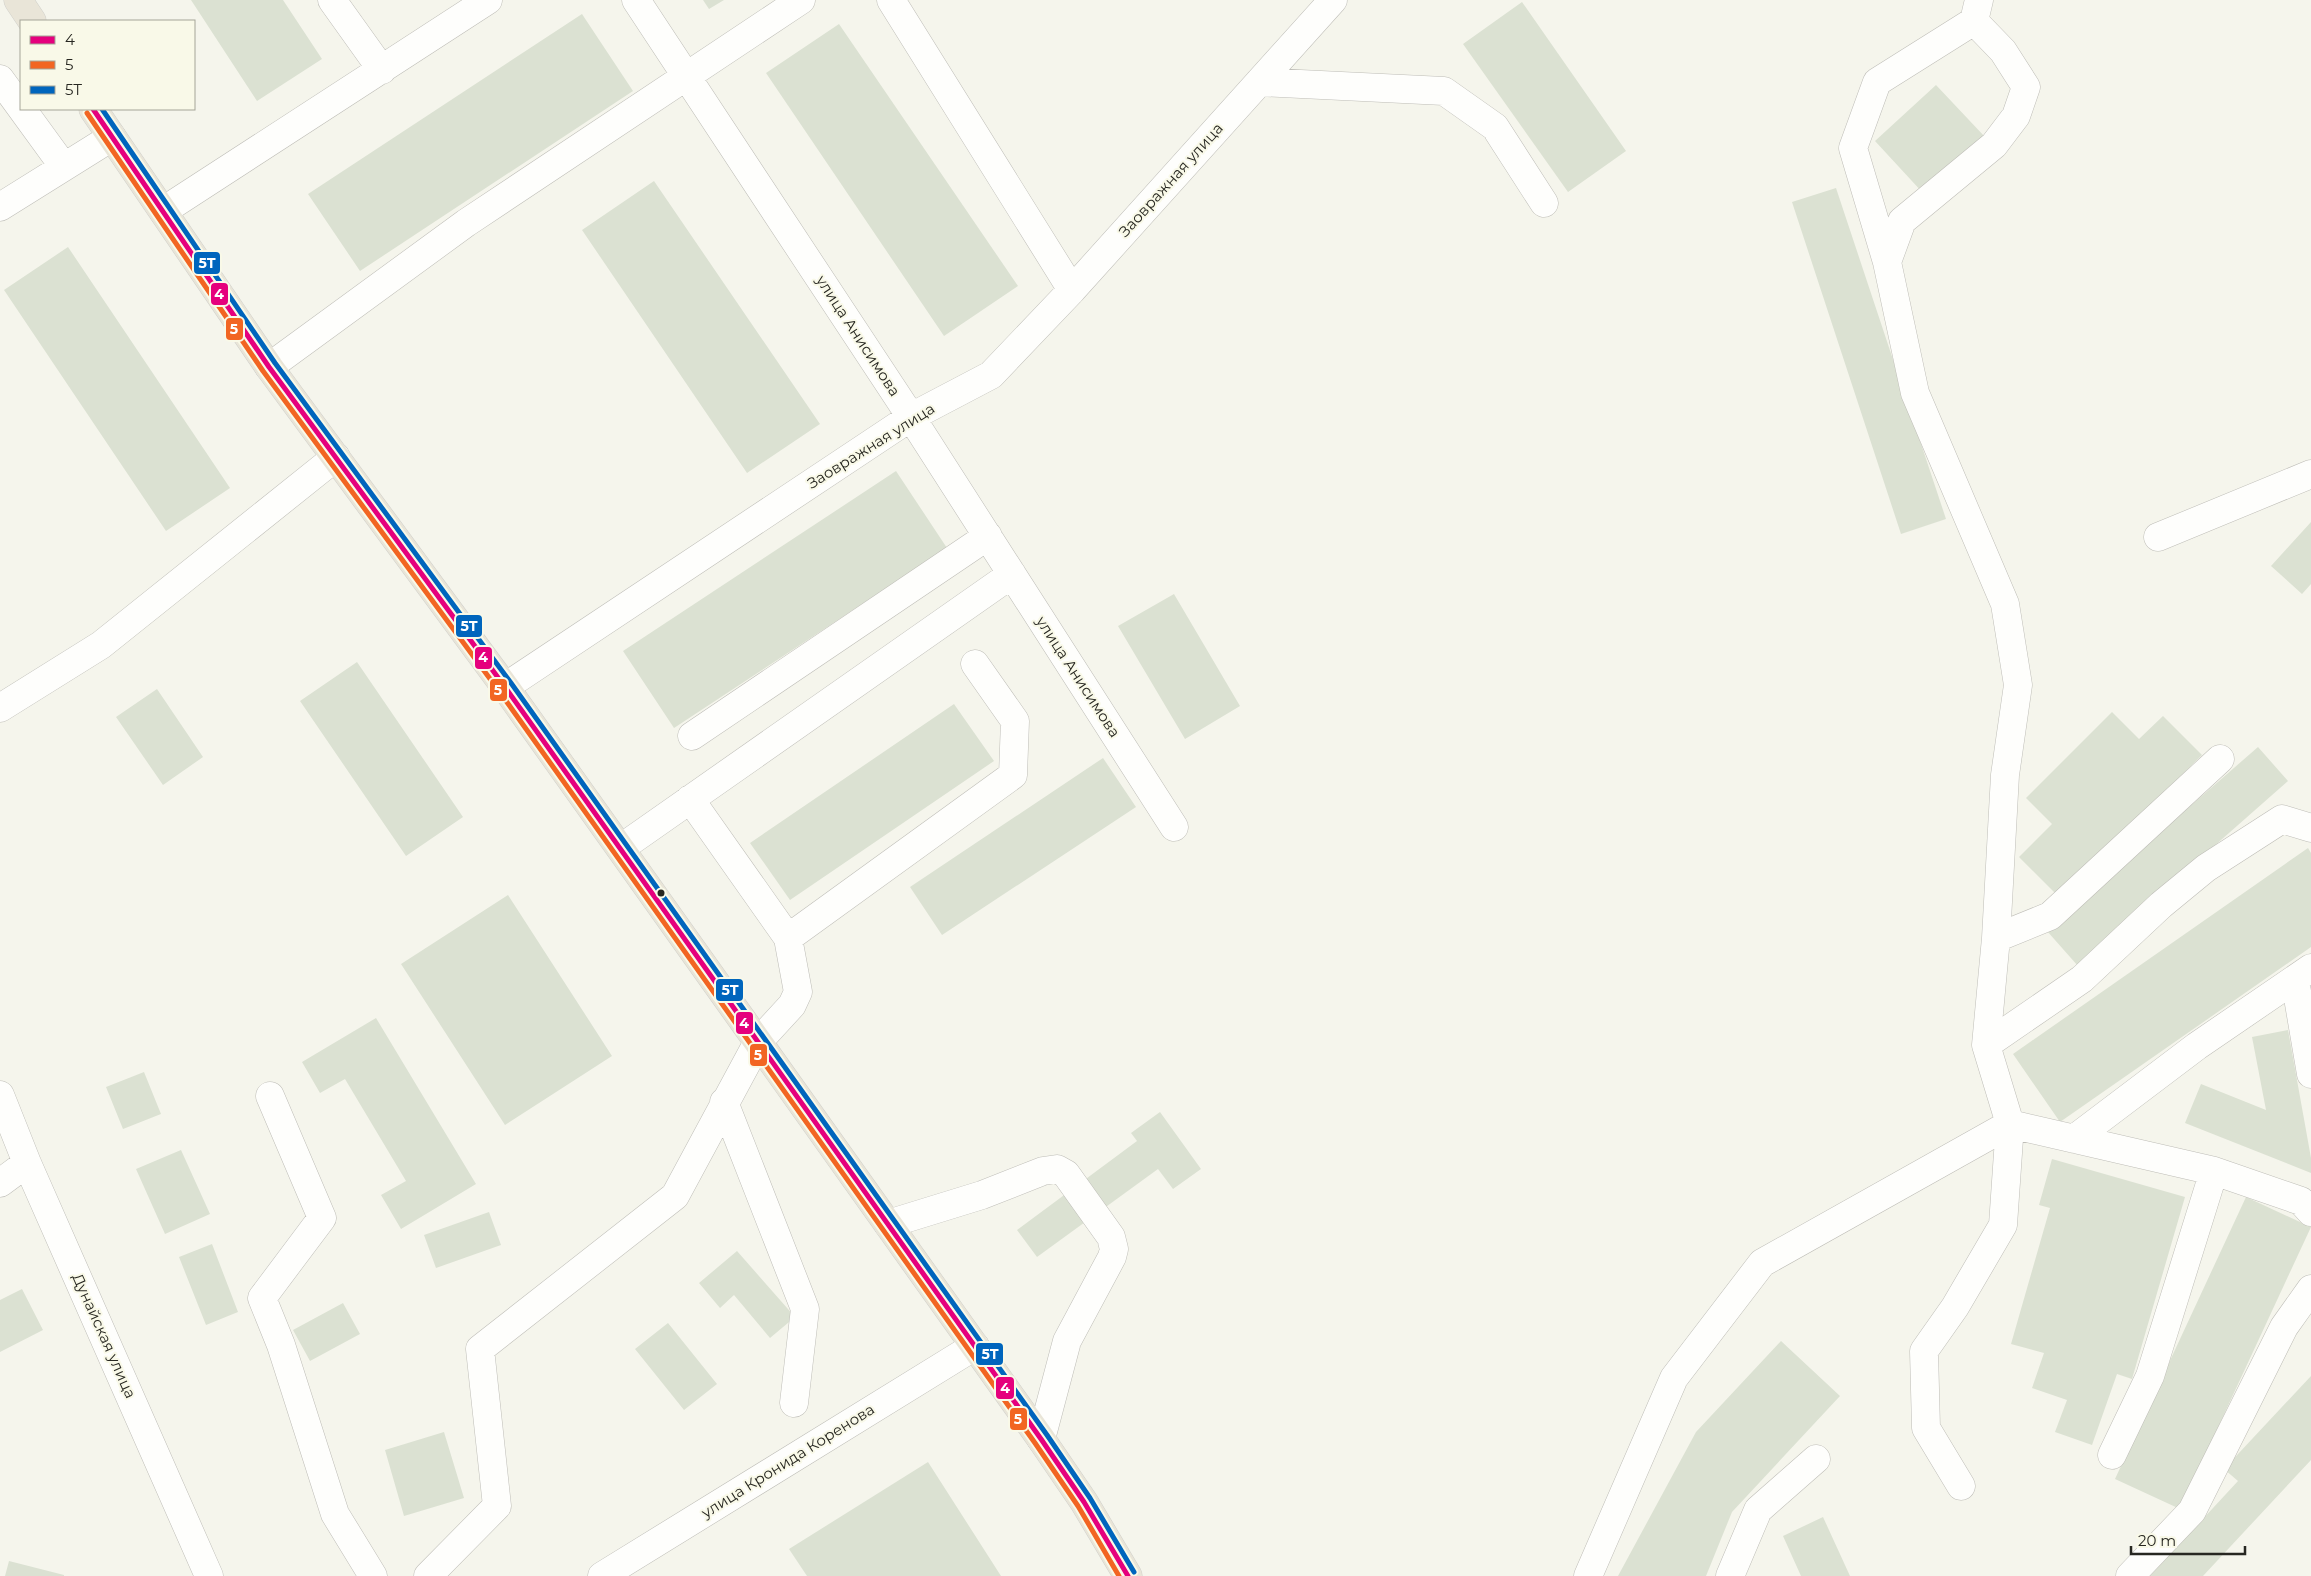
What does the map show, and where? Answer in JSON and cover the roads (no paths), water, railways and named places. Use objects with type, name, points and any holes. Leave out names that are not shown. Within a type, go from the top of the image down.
[{"type":"main road","points":[[18,0],[31,20]]},
{"type":"main road","points":[[94,110],[270,367],[506,687],[1041,1439],[1084,1502],[1128,1576]]},
{"type":"street","points":[[332,0],[382,70]]},
{"type":"street","points":[[163,211],[488,0]]},
{"type":"street","name":"улица Анисимова","points":[[636,0],[912,417],[1174,827]]},
{"type":"street","points":[[270,367],[466,223],[800,0]]},
{"type":"street","points":[[891,0],[1072,290]]},
{"type":"street","name":"Заовражная улица","points":[[506,687],[912,417],[991,375],[1072,290],[1333,0]]},
{"type":"street","points":[[1887,262],[1902,221],[1994,145],[2016,116],[2026,87],[1977,10],[1877,82],[1853,148],[1887,262],[1914,393],[2005,604],[2018,685],[2005,775],[1996,938],[1986,1045],[2010,1124],[2003,1225],[1955,1307],[1924,1351],[1926,1428],[1961,1486]]},
{"type":"street","points":[[0,80],[20,107]]},
{"type":"street","points":[[1259,82],[1444,91],[1495,127],[1544,203]]},
{"type":"street","points":[[22,110],[64,167]]},
{"type":"street","points":[[0,207],[112,137]]},
{"type":"street","points":[[0,708],[101,645],[336,457]]},
{"type":"street","points":[[2158,537],[2311,474]]},
{"type":"street","points":[[692,736],[988,536]]},
{"type":"street","points":[[621,848],[1012,574]]},
{"type":"street","points":[[788,938],[1013,775],[1015,721],[975,664]]},
{"type":"street","points":[[1996,938],[2050,916],[2220,759]]},
{"type":"street","points":[[428,1576],[497,1506],[480,1349],[675,1196],[758,1042],[792,1005],[798,992],[788,938],[690,799]]},
{"type":"street","points":[[1986,1045],[2082,979],[2161,906],[2206,868],[2282,819],[2311,828]]},
{"type":"street","points":[[2074,1140],[2197,1046],[2303,974],[2311,1074]]},
{"type":"street","name":"Дунайская улица","points":[[0,1095],[27,1163],[209,1576]]},
{"type":"street","points":[[270,1096],[322,1218],[262,1298],[281,1345],[335,1514],[373,1576]]},
{"type":"street","points":[[724,1102],[805,1309],[794,1403]]},
{"type":"street","points":[[1588,1576],[1674,1378],[1762,1263],[2010,1124],[2074,1140],[2214,1170],[2301,1201],[2311,1212]]},
{"type":"street","points":[[0,1183],[27,1163]]},
{"type":"street","points":[[888,1224],[982,1195],[1042,1171],[1057,1169],[1066,1174],[1111,1237],[1114,1249],[1112,1257],[1067,1341],[1041,1439]]},
{"type":"street","points":[[2112,1455],[2150,1376],[2214,1170]]},
{"type":"street","points":[[2130,1576],[2192,1511],[2284,1327],[2311,1289]]},
{"type":"street","name":"улица Кронида Коренова","points":[[602,1576],[975,1346]]},
{"type":"street","points":[[1730,1576],[1758,1510],[1816,1459]]}]
